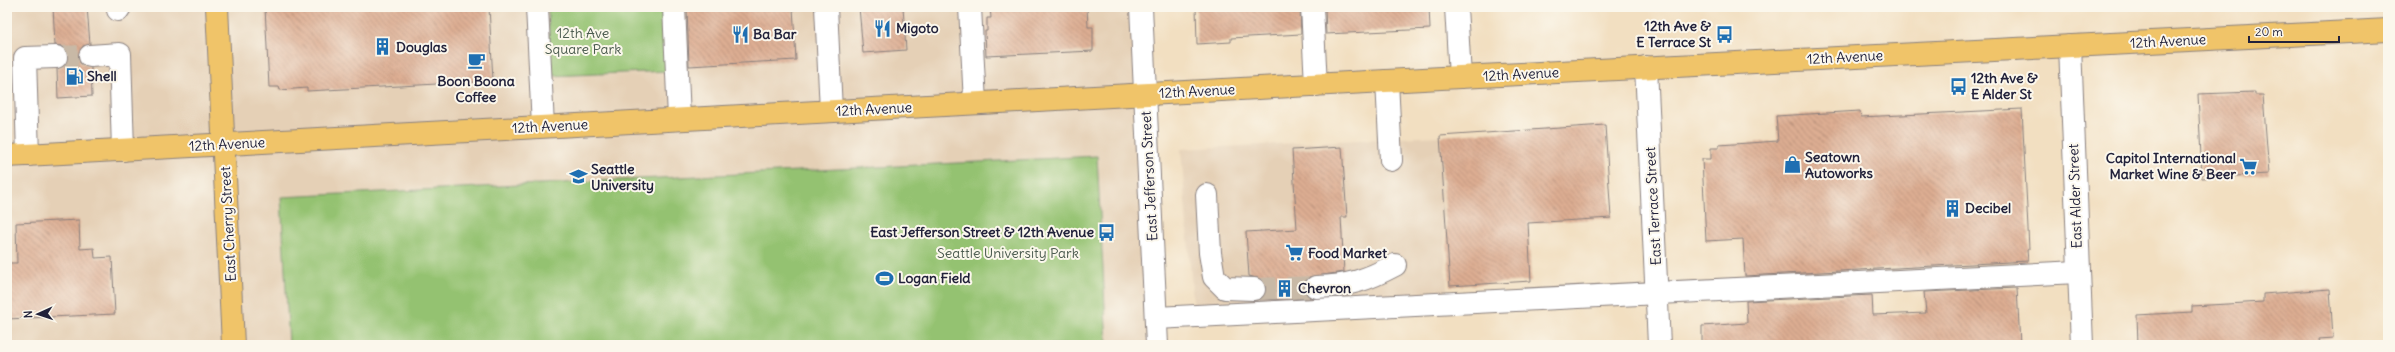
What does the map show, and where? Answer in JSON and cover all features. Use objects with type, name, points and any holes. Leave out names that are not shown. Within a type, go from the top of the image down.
[{"type":"main road","name":"East Cherry Street","points":[[217,7],[233,345]]},
{"type":"main road","name":"12th Avenue","points":[[18,155],[679,118],[1646,67],[2388,30]]},
{"type":"street","points":[[537,7],[543,126]]},
{"type":"street","points":[[674,7],[679,118]]},
{"type":"street","points":[[826,7],[831,111]]},
{"type":"street","points":[[970,7],[975,103]]},
{"type":"street","name":"East Jefferson Street","points":[[1141,7],[1157,345]]},
{"type":"street","points":[[1312,7],[1316,85]]},
{"type":"street","points":[[1456,7],[1460,77]]},
{"type":"street","name":"East Alder Street","points":[[2070,46],[2082,345]]},
{"type":"street","points":[[90,56],[120,54],[123,150]]},
{"type":"street","points":[[18,155],[24,58],[56,57]]},
{"type":"street","name":"East Terrace Street","points":[[1646,67],[1660,345]]},
{"type":"street","points":[[1388,81],[1391,160]]},
{"type":"street","points":[[1208,195],[1210,253],[1214,277],[1225,288],[1254,289]]},
{"type":"street","points":[[1316,287],[1354,283],[1369,279],[1395,265]]},
{"type":"street","points":[[1156,318],[2078,272]]},
{"type":"shaded area","name":"Seattle University","points":[[7,7],[1141,7],[1157,345],[7,345]]},
{"type":"shaded area","points":[[1440,136],[1448,304],[1194,316],[1181,149]]},
{"type":"green space","name":"12th Ave Square Park","points":[[548,7],[667,7],[670,71],[550,76]]},
{"type":"green space","name":"Seattle University Park","points":[[1097,156],[1107,345],[289,345],[281,197]]},
{"type":"building","name":"Shell","points":[[53,7],[87,7],[90,44],[83,46],[78,56],[80,63],[91,68],[92,96],[58,98],[57,69],[67,63],[68,56],[62,46],[55,45]]},
{"type":"building","name":"Douglas","points":[[265,7],[489,7],[493,81],[307,91],[307,88],[280,90],[279,87],[269,87]]},
{"type":"building","name":"Ba Bar","points":[[687,7],[793,7],[796,60],[689,66]]},
{"type":"building","name":"Migoto","points":[[859,7],[903,7],[906,50],[863,53]]},
{"type":"building","points":[[990,7],[1087,7],[1088,27],[1093,27],[1093,51],[986,56],[985,31],[987,31],[987,18],[991,18]]},
{"type":"building","points":[[1196,7],[1300,7],[1301,34],[1231,38],[1231,42],[1197,44]]},
{"type":"building","points":[[1325,7],[1429,7],[1430,29],[1326,34]]},
{"type":"building","points":[[2255,92],[2255,95],[2263,95],[2269,174],[2202,178],[2198,94]]},
{"type":"building","points":[[2022,109],[2029,249],[2027,250],[2028,261],[1745,276],[1743,239],[1706,241],[1702,159],[1711,159],[1711,148],[1719,148],[1719,145],[1778,141],[1776,116],[1860,111],[1861,117]]},
{"type":"building","points":[[1605,125],[1611,218],[1528,223],[1531,281],[1450,286],[1440,136]]},
{"type":"building","points":[[1342,147],[1347,217],[1341,217],[1344,272],[1309,277],[1304,287],[1310,298],[1259,300],[1264,296],[1266,289],[1261,279],[1249,276],[1246,232],[1297,229],[1292,150]]},
{"type":"building","points":[[79,220],[80,249],[94,248],[95,258],[112,257],[115,314],[7,319],[7,263],[17,263],[16,223]]},
{"type":"building","points":[[2017,288],[2020,345],[1702,345],[1702,326],[1747,323],[1746,301],[1872,295],[1873,315],[1926,313],[1924,292]]},
{"type":"building","points":[[2330,289],[2333,338],[2319,339],[2320,345],[2138,345],[2137,315],[2192,312],[2192,306],[2263,302],[2263,294]]},
{"type":"tunnel","points":[[56,57],[90,56]]},
{"type":"tunnel","points":[[1254,289],[1316,287]]},
{"type":"place","name":"Migoto","points":[[883,28]]},
{"type":"place","name":"Ba Bar","points":[[740,34]]},
{"type":"place","name":"12th Ave & E Terrace St","points":[[1724,34]]},
{"type":"place","name":"Douglas","points":[[383,47]]},
{"type":"place","name":"Boon Boona Coffee","points":[[476,61]]},
{"type":"place","name":"Shell","points":[[74,76]]},
{"type":"place","name":"12th Ave & E Alder St","points":[[1958,86]]},
{"type":"place","name":"Seatown Autoworks","points":[[1792,165]]},
{"type":"place","name":"Capitol International Market Wine & Beer","points":[[2249,166]]},
{"type":"place","name":"Seattle University","points":[[578,177]]},
{"type":"place","name":"Decibel","points":[[1952,208]]},
{"type":"place","name":"East Jefferson Street & 12th Avenue","points":[[1107,232]]},
{"type":"place","name":"Food Market","points":[[1295,253]]},
{"type":"place","name":"Logan Field","points":[[885,278]]},
{"type":"place","name":"Chevron","points":[[1285,288]]}]
